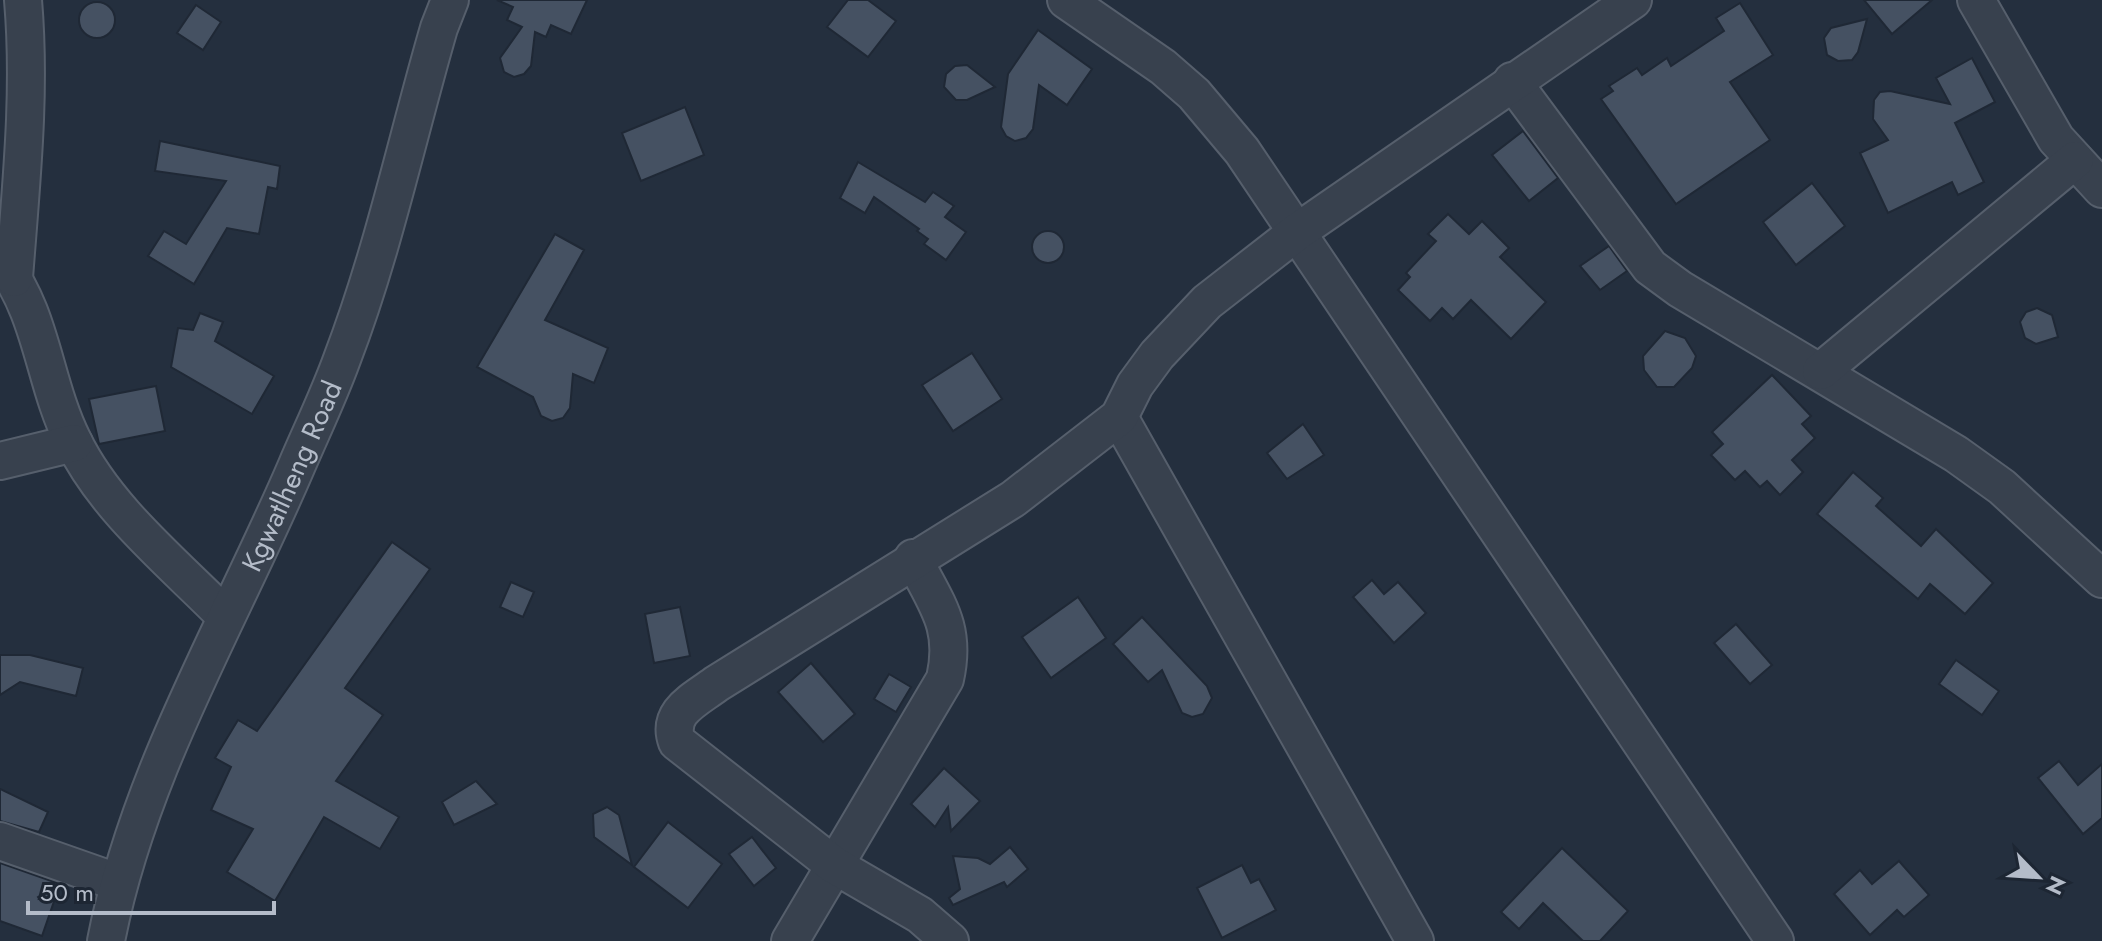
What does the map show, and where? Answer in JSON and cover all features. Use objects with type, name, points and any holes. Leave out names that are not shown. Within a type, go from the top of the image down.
[{"type":"street","points":[[23,0],[28,54],[26,108],[7,269],[29,306],[74,443],[128,517],[225,616]]},
{"type":"street","name":"Kgwatlheng Road","points":[[106,941],[117,882],[172,735],[295,470],[342,359],[375,259],[439,28],[450,0]]},
{"type":"street","points":[[1066,0],[1163,67],[1194,94],[1242,151],[1775,941]]},
{"type":"street","points":[[950,941],[920,915],[834,865],[677,742],[672,728],[677,715],[716,684],[913,558],[1013,499],[1119,417],[1142,375],[1207,302],[1297,232],[1633,0]]},
{"type":"street","points":[[1976,0],[2026,92],[2056,139],[2102,189]]},
{"type":"street","points":[[1512,81],[1650,267],[1680,289],[1915,427],[2002,487],[2102,579]]},
{"type":"street","points":[[1821,371],[2075,160]]},
{"type":"street","points":[[1119,417],[1415,941]]},
{"type":"street","points":[[0,461],[74,443]]},
{"type":"street","points":[[790,941],[945,679],[952,649],[946,622],[913,558]]},
{"type":"street","points":[[0,841],[117,882]]},
{"type":"building","points":[[497,0],[587,0],[571,34],[551,25],[546,37],[535,32],[531,66],[524,74],[514,77],[504,72],[500,58],[522,27],[507,20],[513,7]]},
{"type":"building","points":[[848,0],[868,0],[896,21],[868,57],[827,27]]},
{"type":"building","points":[[1864,0],[1932,0],[1892,34]]},
{"type":"building","points":[[97,2],[110,7],[115,20],[110,33],[97,38],[84,33],[79,20],[84,7]]},
{"type":"building","points":[[1740,3],[1773,55],[1730,82],[1770,140],[1676,204],[1601,99],[1613,91],[1609,86],[1637,68],[1642,75],[1667,58],[1671,66],[1724,31],[1716,18]]},
{"type":"building","points":[[196,5],[221,22],[203,50],[177,33]]},
{"type":"building","points":[[1867,19],[1858,52],[1852,60],[1838,61],[1827,55],[1824,38],[1831,28]]},
{"type":"building","points":[[1038,30],[1092,69],[1067,105],[1039,85],[1033,129],[1026,138],[1015,141],[1006,136],[1001,127],[1008,74]]},
{"type":"building","points":[[1972,58],[1995,102],[1955,123],[1984,182],[1958,195],[1952,182],[1888,213],[1860,153],[1888,140],[1873,119],[1874,100],[1880,92],[1890,91],[1950,104],[1936,78]]},
{"type":"building","points":[[967,65],[995,87],[967,100],[956,100],[944,87],[946,74],[955,66]]},
{"type":"building","points":[[685,107],[704,155],[641,181],[622,133]]},
{"type":"building","points":[[1523,131],[1558,178],[1529,201],[1492,155]]},
{"type":"building","points":[[160,141],[280,166],[277,189],[268,187],[259,234],[227,228],[194,284],[148,256],[164,231],[186,244],[226,181],[155,171]]},
{"type":"building","points":[[858,162],[925,202],[933,192],[954,206],[945,217],[966,232],[946,260],[924,244],[928,239],[917,231],[919,229],[874,197],[865,213],[840,198]]},
{"type":"building","points":[[1812,183],[1845,226],[1796,265],[1763,222]]},
{"type":"building","points":[[1448,214],[1469,234],[1482,221],[1509,248],[1500,257],[1546,302],[1511,339],[1471,300],[1453,319],[1442,308],[1430,321],[1398,290],[1410,277],[1406,273],[1436,241],[1428,234]]},
{"type":"building","points":[[1048,231],[1059,236],[1064,247],[1059,258],[1048,263],[1037,258],[1032,247],[1037,236]]},
{"type":"building","points":[[555,234],[584,250],[545,320],[608,348],[594,383],[573,374],[570,408],[563,418],[552,421],[541,416],[533,397],[477,367]]},
{"type":"building","points":[[1609,246],[1627,271],[1600,290],[1580,266]]},
{"type":"building","points":[[2037,308],[2052,315],[2058,337],[2036,344],[2025,338],[2020,322],[2026,312]]},
{"type":"building","points":[[200,313],[223,322],[215,341],[274,376],[252,414],[171,367],[178,328],[193,330]]},
{"type":"building","points":[[1665,331],[1685,338],[1696,356],[1692,368],[1674,387],[1657,387],[1644,370],[1643,356]]},
{"type":"building","points":[[972,353],[1002,399],[953,431],[922,385]]},
{"type":"building","points":[[1772,375],[1811,416],[1802,424],[1815,438],[1792,460],[1803,472],[1780,495],[1767,481],[1760,487],[1745,471],[1735,480],[1711,455],[1723,444],[1712,432]]},
{"type":"building","points":[[156,386],[165,431],[99,444],[89,399]]},
{"type":"building","points":[[1303,424],[1324,455],[1287,479],[1267,453]]},
{"type":"building","points":[[1853,472],[1883,498],[1876,506],[1921,546],[1936,529],[1993,583],[1965,614],[1930,584],[1918,599],[1817,514]]},
{"type":"building","points":[[392,542],[430,569],[345,688],[383,715],[336,781],[399,817],[380,849],[324,817],[275,901],[227,872],[253,829],[211,810],[231,767],[215,758],[238,720],[257,731]]},
{"type":"building","points":[[1372,580],[1384,594],[1398,582],[1426,613],[1394,643],[1353,597]]},
{"type":"building","points":[[511,582],[534,592],[523,617],[500,607]]},
{"type":"building","points":[[1078,597],[1106,638],[1051,678],[1022,637]]},
{"type":"building","points":[[680,607],[690,656],[654,663],[645,614]]},
{"type":"building","points":[[1142,617],[1207,686],[1212,698],[1203,714],[1192,717],[1182,713],[1162,670],[1148,682],[1113,644]]},
{"type":"building","points":[[1736,624],[1772,665],[1750,684],[1714,643]]},
{"type":"building","points":[[0,655],[30,655],[83,668],[76,696],[20,682],[0,695]]},
{"type":"building","points":[[1956,660],[1999,691],[1982,715],[1939,684]]},
{"type":"building","points":[[811,663],[855,714],[823,742],[778,692]]},
{"type":"building","points":[[889,674],[911,687],[896,712],[874,699]]},
{"type":"building","points":[[2059,761],[2078,785],[2102,764],[2102,818],[2083,834],[2038,778]]},
{"type":"building","points":[[944,768],[980,801],[951,831],[948,807],[935,827],[911,804]]},
{"type":"building","points":[[476,781],[497,804],[454,825],[442,802]]},
{"type":"building","points":[[0,789],[48,812],[39,832],[0,821]]},
{"type":"building","points":[[607,807],[619,815],[632,865],[594,837],[593,814]]},
{"type":"building","points":[[668,822],[722,864],[688,908],[634,867]]},
{"type":"building","points":[[752,837],[776,868],[754,886],[729,854]]},
{"type":"building","points":[[1010,847],[1028,869],[1007,887],[1004,882],[953,905],[949,898],[960,889],[953,856],[978,858],[990,864]]},
{"type":"building","points":[[1562,848],[1628,911],[1600,941],[1583,941],[1543,903],[1519,929],[1501,912]]},
{"type":"building","points":[[1899,861],[1929,895],[1904,917],[1897,910],[1870,935],[1834,894],[1860,870],[1872,884]]},
{"type":"building","points":[[0,863],[60,884],[42,936],[0,921]]},
{"type":"building","points":[[1242,865],[1251,883],[1259,879],[1276,910],[1222,938],[1197,888]]}]
